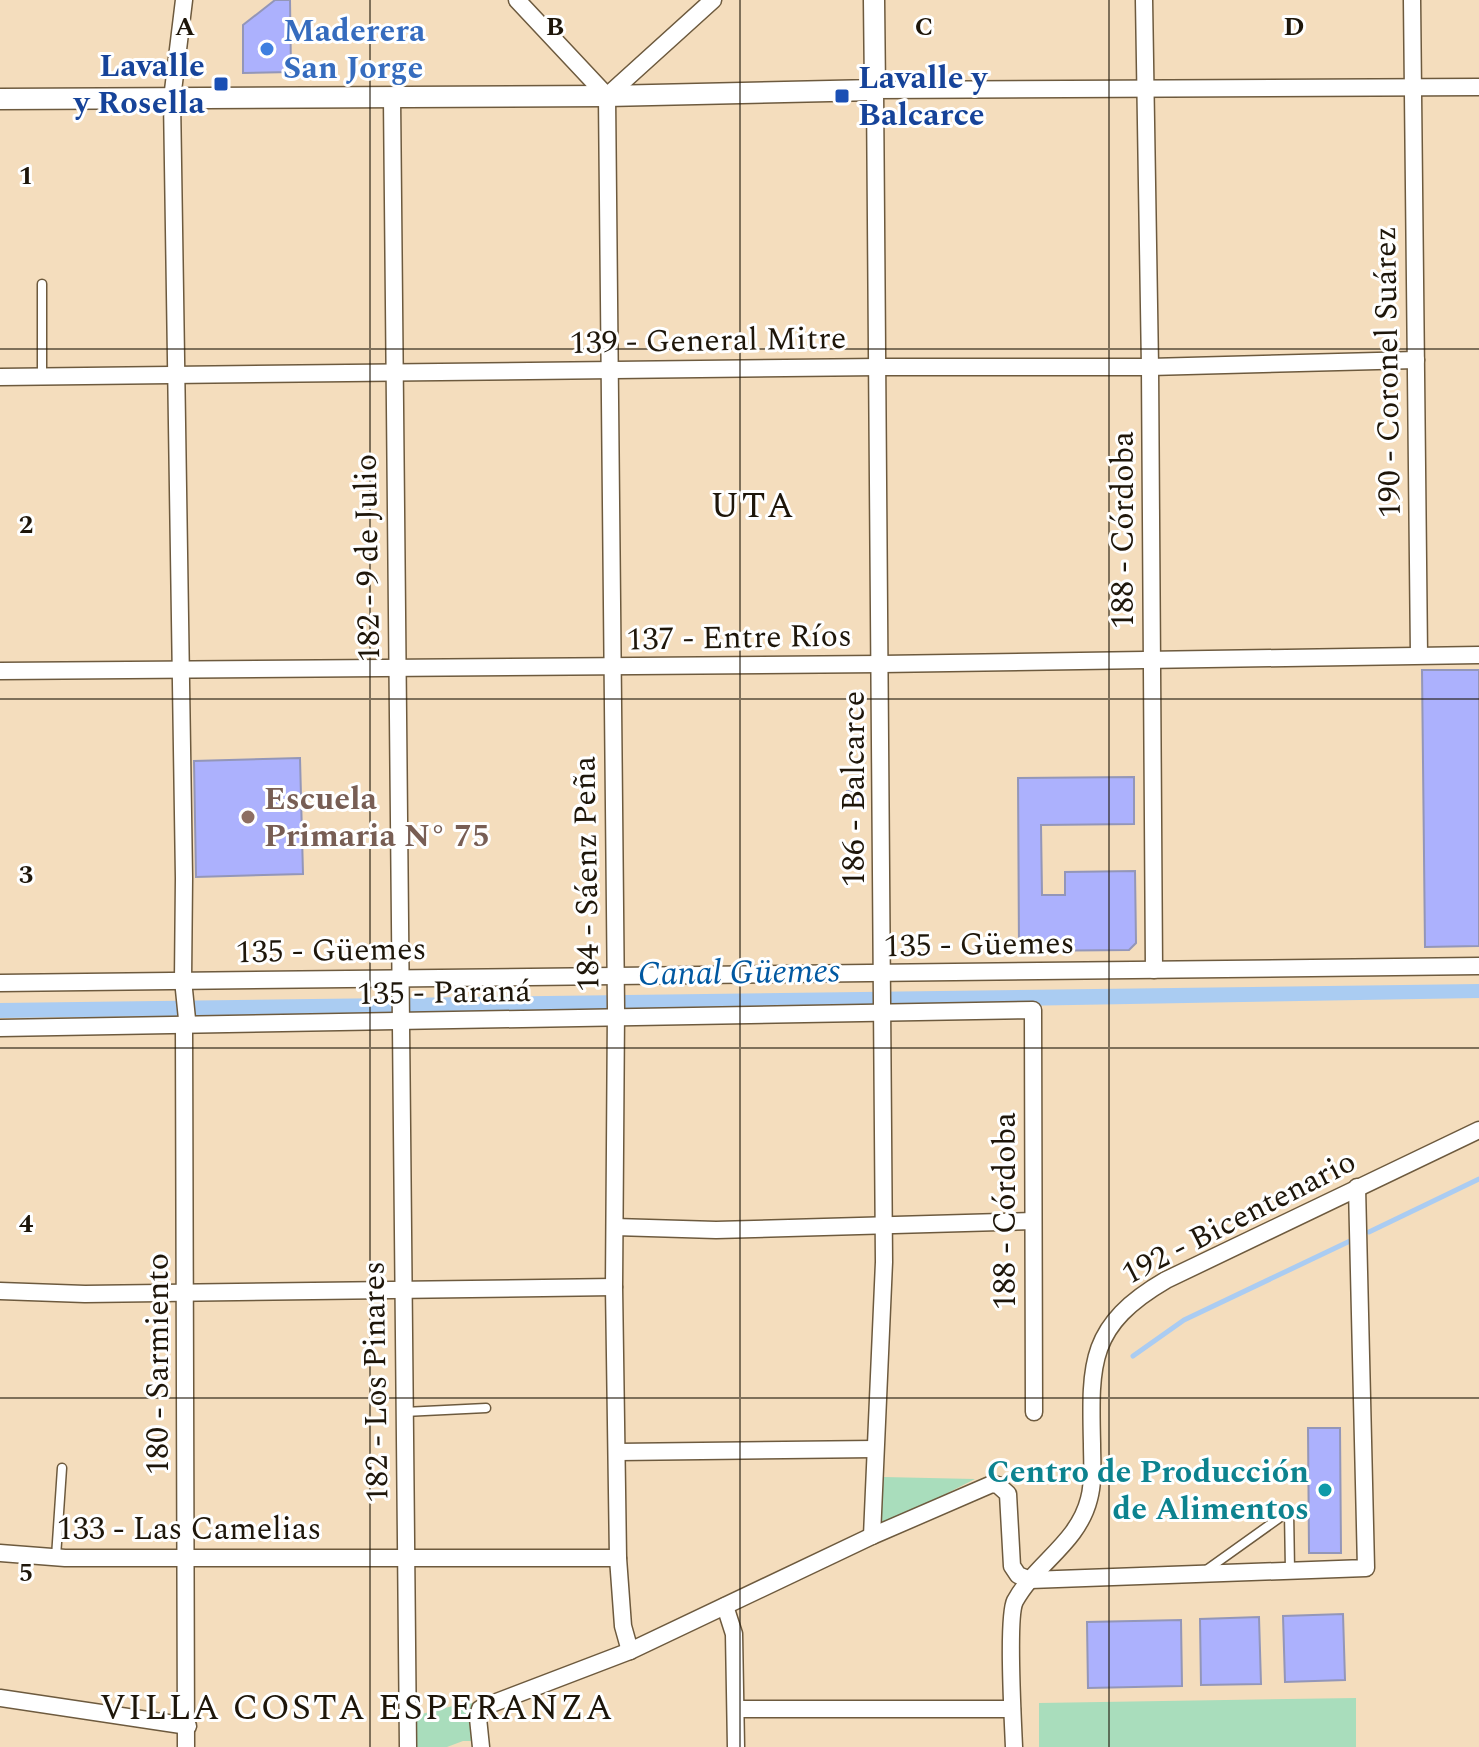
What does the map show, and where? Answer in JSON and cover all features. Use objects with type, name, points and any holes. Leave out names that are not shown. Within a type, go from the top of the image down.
[{"type":"street","name":"180 - Sarmiento","points":[[184,0],[172,99],[183,986],[186,1022],[186,1747]]},
{"type":"street","points":[[517,0],[607,96]]},
{"type":"street","points":[[607,96],[713,0]]},
{"type":"street","points":[[874,0],[875,90]]},
{"type":"street","name":"188 - Córdoba","points":[[1144,0],[1154,970]]},
{"type":"street","name":"190 - Coronel Suárez","points":[[1412,0],[1419,655]]},
{"type":"street","points":[[0,99],[1479,87]]},
{"type":"street","name":"186 - Balcarce","points":[[872,1536],[883,1226],[875,90]]},
{"type":"street","name":"184 - Sáenz Peña","points":[[607,96],[618,1558],[623,1626],[630,1651]]},
{"type":"street","name":"182 - 9 de Julio","points":[[392,98],[401,1019]]},
{"type":"street","name":"139 - General Mitre","points":[[0,377],[394,371],[1150,367],[1416,360]]},
{"type":"street","name":"137 - Entre Ríos","points":[[0,671],[613,667],[1479,655]]},
{"type":"street","name":"135 - Güemes","points":[[0,983],[183,986],[402,981],[615,982],[1479,966]]},
{"type":"street","name":"188 - Córdoba","points":[[1033,1010],[1034,1412]]},
{"type":"street","name":"135 - Paraná","points":[[0,1028],[616,1013],[1033,1010]]},
{"type":"street","name":"182 - Los Pinares","points":[[401,1019],[408,1747]]},
{"type":"street","name":"192 - Bicentenario","points":[[1030,1580],[1072,1535],[1087,1507],[1092,1480],[1093,1366],[1098,1349],[1116,1317],[1129,1304],[1166,1280],[1479,1130]]},
{"type":"street","points":[[481,1747],[480,1709],[630,1651],[872,1536],[992,1484],[1003,1489],[1010,1502],[1012,1566],[1018,1575],[1030,1580],[1366,1568],[1357,1187]]},
{"type":"street","points":[[615,1227],[716,1230],[1033,1221]]},
{"type":"street","points":[[0,1291],[85,1294],[614,1287]]},
{"type":"street","points":[[618,1452],[875,1449]]},
{"type":"street","name":"133 - Las Camelias","points":[[0,1553],[56,1557],[618,1558]]},
{"type":"street","points":[[1014,1747],[1013,1605],[1030,1580]]},
{"type":"street","points":[[725,1606],[734,1634],[738,1709],[736,1747]]},
{"type":"street","points":[[0,1698],[188,1726]]},
{"type":"street","points":[[738,1709],[1012,1709]]},
{"type":"lane","points":[[42,284],[42,377]]},
{"type":"lane","points":[[404,1412],[486,1408]]},
{"type":"lane","points":[[56,1557],[62,1468]]},
{"type":"lane","points":[[1201,1573],[1289,1511],[1290,1570]]},
{"type":"green space","points":[[883,1477],[975,1479],[879,1528]]},
{"type":"green space","points":[[1356,1698],[1356,1747],[1039,1747],[1039,1703]]},
{"type":"green space","points":[[472,1701],[478,1741],[463,1741],[447,1747],[413,1747],[414,1716]]},
{"type":"water","name":"Canal Güemes","points":[[1479,984],[1479,998],[0,1018],[0,1003]]},
{"type":"building","name":"Maderera San Jorge","points":[[275,0],[290,0],[291,72],[243,73],[243,25]]},
{"type":"building","points":[[1422,670],[1479,670],[1479,946],[1425,947]]},
{"type":"building","name":"Escuela Primaria N° 75","points":[[300,758],[303,874],[196,877],[194,761]]},
{"type":"building","points":[[1134,777],[1134,824],[1041,825],[1042,895],[1065,895],[1065,872],[1135,871],[1136,943],[1129,950],[1019,951],[1018,778]]},
{"type":"building","points":[[847,791],[861,791],[862,803],[847,804]]},
{"type":"building","name":"Centro de Producción de Alimentos","points":[[1308,1428],[1340,1428],[1341,1553],[1309,1553]]},
{"type":"building","points":[[1343,1614],[1345,1680],[1285,1682],[1283,1616]]},
{"type":"building","points":[[1259,1617],[1261,1684],[1201,1685],[1200,1619]]},
{"type":"building","points":[[1181,1620],[1182,1686],[1088,1688],[1087,1622]]},
{"type":"waterway","points":[[1369,1232],[1479,1179]]},
{"type":"waterway","points":[[1133,1356],[1184,1320],[1350,1241]]},
{"type":"place","name":"Maderera San Jorge","points":[[267,49]]},
{"type":"place","name":"Lavalle y Rosella","points":[[221,84]]},
{"type":"place","name":"Lavalle y Balcarce","points":[[842,96]]},
{"type":"place","name":"Escuela Primaria N° 75","points":[[248,817]]},
{"type":"place","name":"Centro de Producción de Alimentos","points":[[1325,1490]]},
{"type":"district","name":"UTA","points":[[753,506]]},
{"type":"district","name":"VILLA COSTA ESPERANZA","points":[[357,1708]]}]
